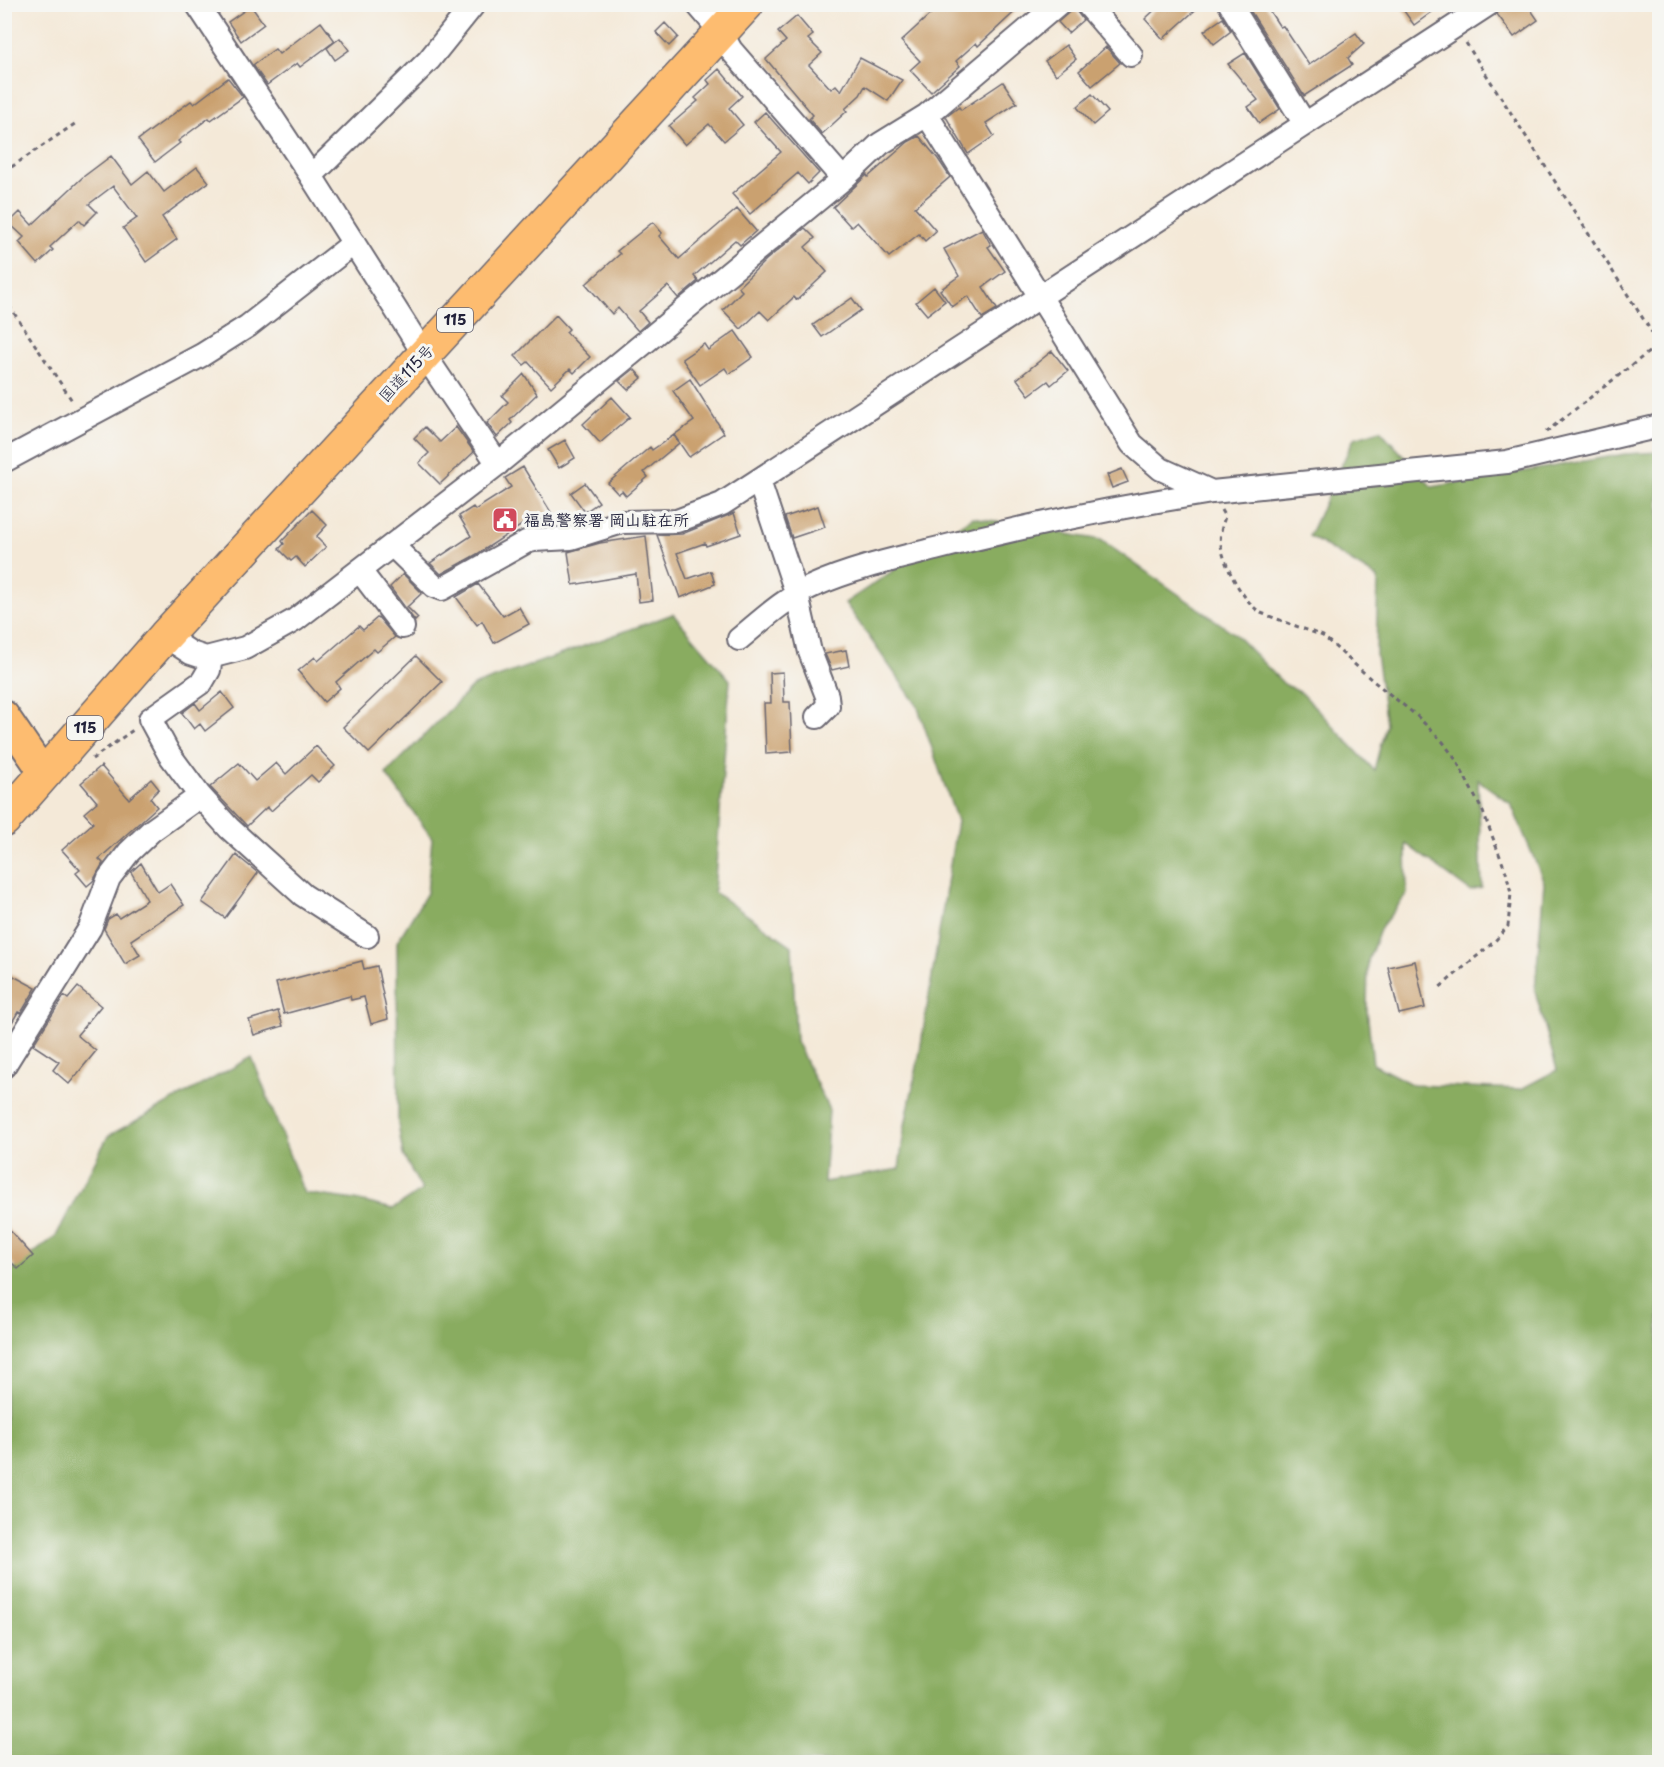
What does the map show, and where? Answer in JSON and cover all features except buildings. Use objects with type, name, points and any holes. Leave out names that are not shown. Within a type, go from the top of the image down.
[{"type":"highway","name":"国道115号","points":[[4,820],[39,767],[165,636],[747,4]]},
{"type":"highway","name":"国道115号","points":[[4,791],[39,767]]},
{"type":"main road","points":[[4,715],[39,767]]},
{"type":"street","points":[[197,4],[498,464]]},
{"type":"street","points":[[311,177],[429,60],[474,4]]},
{"type":"street","points":[[697,4],[721,32],[731,50],[843,179]]},
{"type":"street","points":[[165,636],[191,653],[206,658],[245,648],[278,631],[393,546],[498,464],[843,179],[880,144],[927,115],[1058,4]]},
{"type":"street","points":[[1087,4],[1131,55]]},
{"type":"street","points":[[1230,4],[1305,124]]},
{"type":"street","points":[[393,546],[434,586],[442,589],[526,542],[571,538],[622,522],[677,521],[722,504],[1489,4]]},
{"type":"street","points":[[927,115],[1132,444],[1161,469],[1212,492]]},
{"type":"street","points":[[4,460],[202,355],[238,332],[354,243]]},
{"type":"street","points":[[739,639],[797,595],[813,586],[880,563],[1019,527],[1212,492],[1506,462],[1659,426]]},
{"type":"street","points":[[759,481],[797,595],[810,652],[827,696],[828,706],[817,717]]},
{"type":"street","points":[[360,571],[403,627]]},
{"type":"street","points":[[211,657],[209,670],[202,682],[150,719],[169,754],[200,796],[229,828],[303,895],[367,936]]},
{"type":"street","points":[[4,1066],[90,928],[109,878],[129,852],[151,831],[200,796]]},
{"type":"path","points":[[1456,26],[1659,345],[1542,435]]},
{"type":"path","points":[[4,172],[76,123]]},
{"type":"path","points":[[4,298],[84,419]]},
{"type":"path","points":[[1212,492],[1225,517],[1221,528],[1220,543],[1224,560],[1252,607],[1261,613],[1323,636],[1417,716],[1450,751],[1483,812],[1506,872],[1511,893],[1508,926],[1495,941],[1438,988]]},
{"type":"path","points":[[83,765],[150,719]]},
{"type":"green space","points":[[1380,430],[1432,487],[1625,454],[1659,452],[1659,1762],[5,1762],[5,1275],[56,1236],[108,1136],[252,1057],[304,1193],[355,1200],[393,1209],[422,1190],[403,1155],[398,1124],[397,942],[427,893],[432,838],[386,774],[473,686],[673,614],[730,680],[714,892],[792,946],[796,1041],[829,1110],[824,1182],[899,1169],[957,821],[917,705],[845,603],[973,517],[1101,540],[1235,634],[1284,684],[1302,693],[1374,770],[1386,725],[1376,654],[1378,578],[1309,536],[1354,438]],"holes":[[[1478,780],[1511,804],[1544,882],[1535,991],[1557,1070],[1521,1089],[1413,1085],[1373,1064],[1367,1010],[1368,961],[1381,927],[1407,894],[1406,844],[1470,891],[1482,888]]]},
{"type":"place","name":"福島警察署 岡山駐在所","points":[[505,520]]}]
